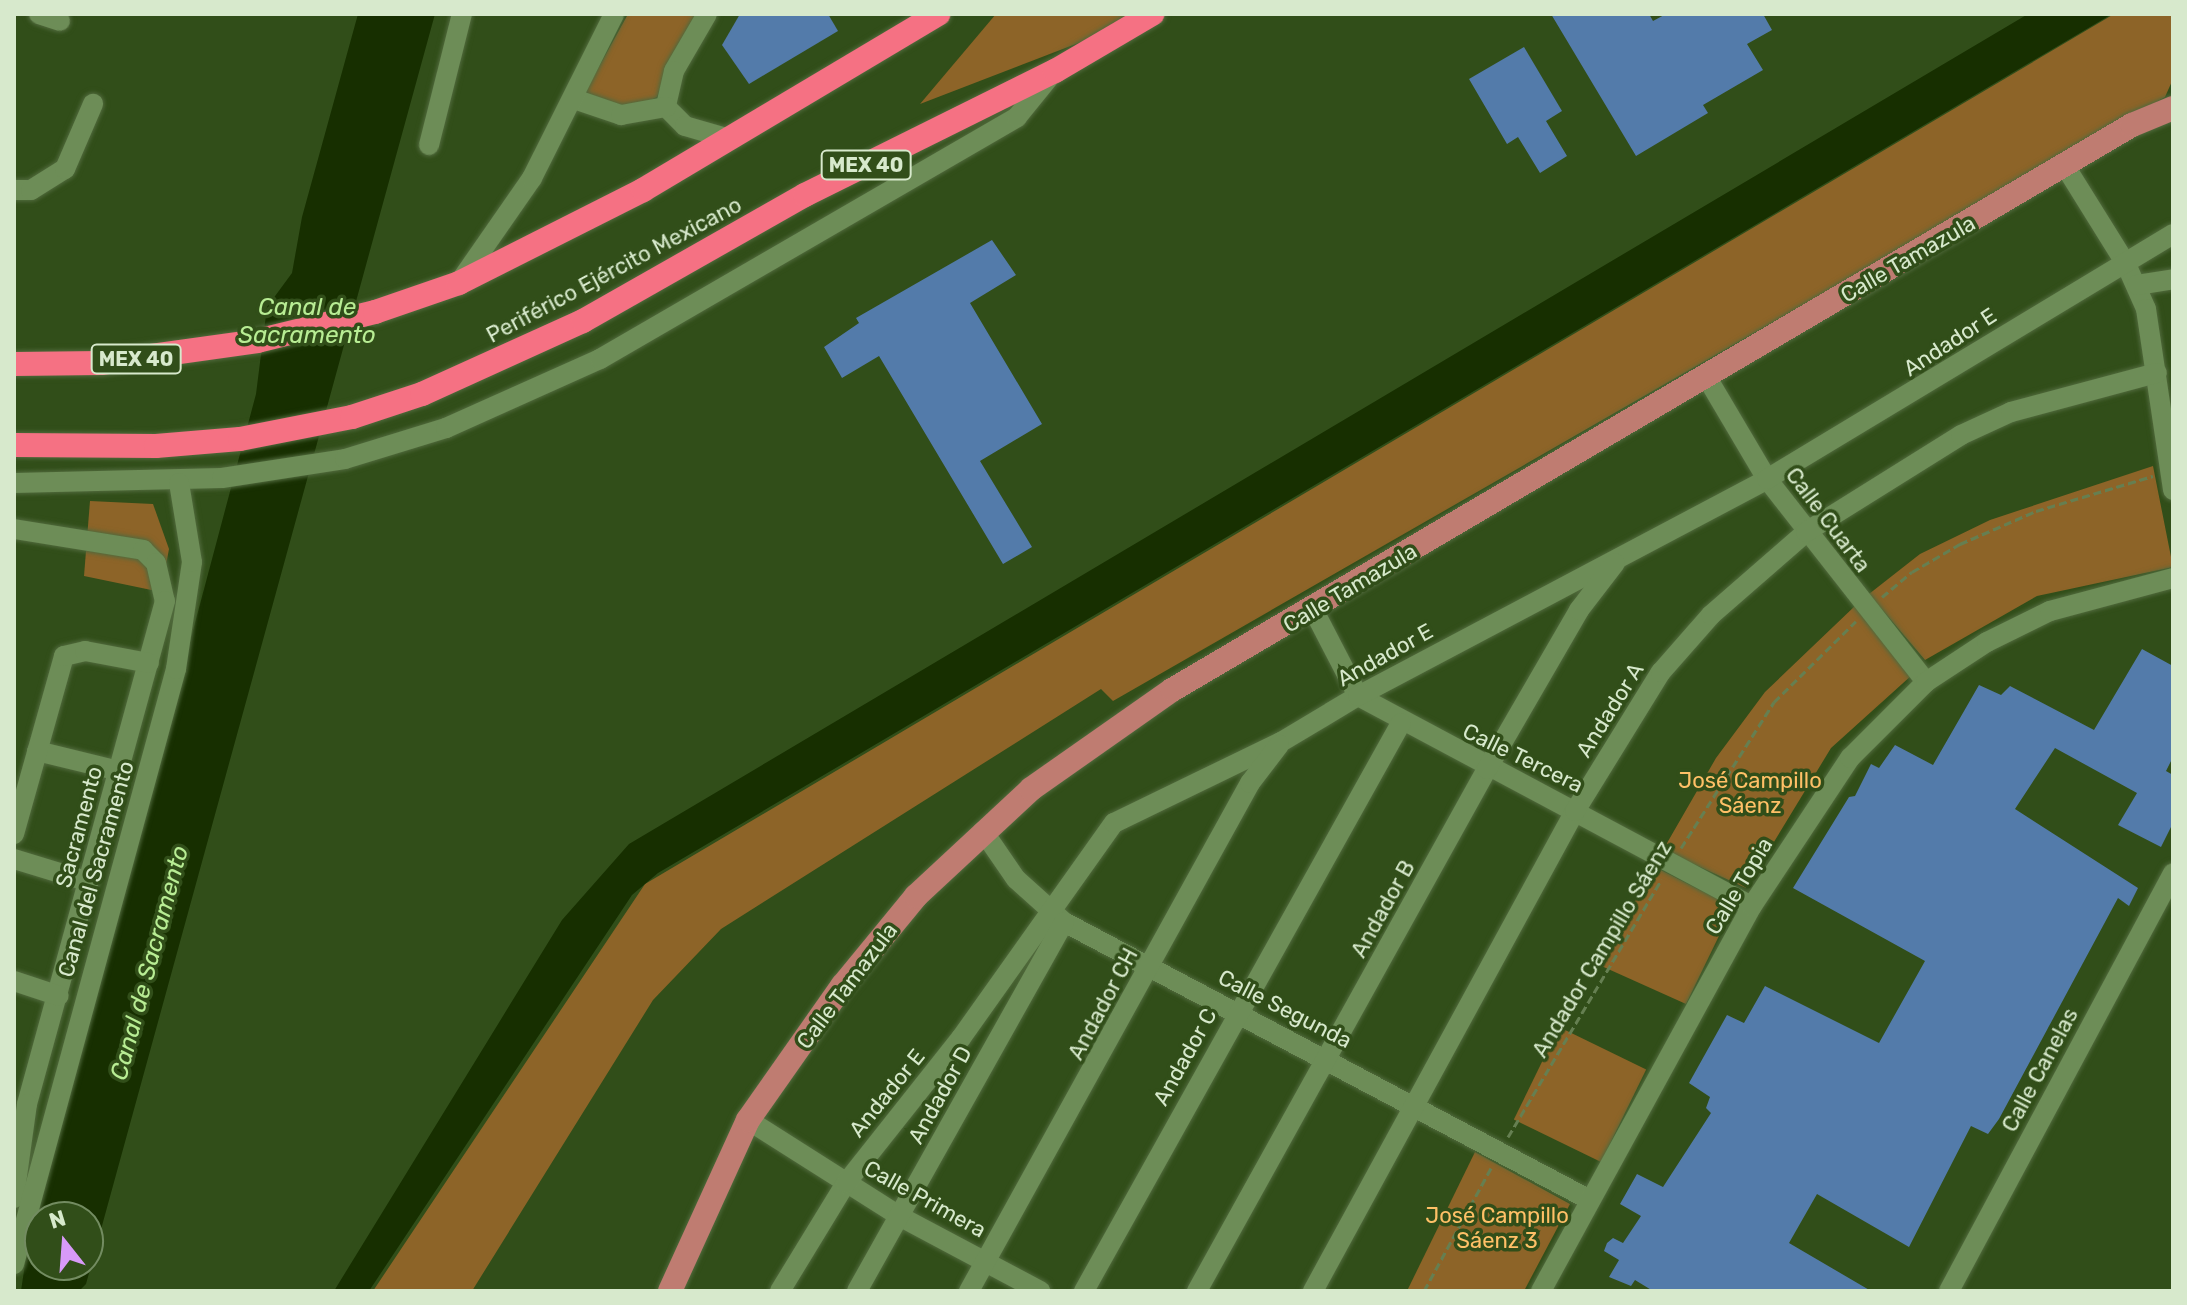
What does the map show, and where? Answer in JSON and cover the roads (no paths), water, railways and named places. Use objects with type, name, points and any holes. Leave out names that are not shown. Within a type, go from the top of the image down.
[{"type":"highway","name":"MEX 40","points":[[14,364],[101,363],[257,341],[375,312],[459,283],[643,190],[938,14]]},
{"type":"highway","name":"Periférico Ejército Mexicano","points":[[14,445],[156,446],[240,439],[352,417],[422,394],[540,342],[805,195],[1055,71],[1152,14]]},
{"type":"main road","name":"Calle Tamazula","points":[[691,1246],[748,1120],[916,896],[983,831],[1102,735],[2132,125],[2173,108]]},
{"type":"main road","points":[[670,1291],[691,1246]]},
{"type":"main road","points":[[682,1291],[691,1246]]},
{"type":"street","points":[[39,14],[60,21]]},
{"type":"street","points":[[429,145],[462,14]]},
{"type":"street","points":[[459,283],[512,211],[574,99],[614,14]]},
{"type":"street","points":[[666,107],[674,71],[707,14]]},
{"type":"street","points":[[14,483],[179,483],[226,478],[345,459],[446,428],[600,359],[1017,117],[1055,71]]},
{"type":"street","points":[[574,99],[621,115],[666,107]]},
{"type":"street","points":[[14,190],[31,190],[65,169],[93,104]]},
{"type":"street","points":[[666,107],[685,126],[730,139]]},
{"type":"street","points":[[2065,166],[2137,285],[2163,384],[2172,481]]},
{"type":"street","name":"Andador E","points":[[780,1291],[846,1183],[1056,917],[1114,823],[1281,742],[1358,696],[1767,479],[2173,234]]},
{"type":"street","points":[[2137,285],[2173,279]]},
{"type":"street","name":"Calle Cuarta","points":[[1706,376],[1767,479],[1866,611],[1926,682]]},
{"type":"street","name":"Andador A","points":[[1313,1291],[1575,811],[1661,672],[1711,615],[1806,532],[1918,459],[2011,412],[2163,384]]},
{"type":"street","name":"Canal del Sacramento","points":[[14,1261],[176,669],[192,562],[179,483]]},
{"type":"street","name":"Sacramento","points":[[14,529],[132,545],[156,563],[165,601],[59,996],[20,1102],[14,1198]]},
{"type":"street","name":"Andador B","points":[[1197,1291],[1487,769],[1579,610],[1621,556]]},
{"type":"street","name":"Calle Topia","points":[[1541,1291],[1752,906],[1850,758],[1926,682],[1987,642],[2050,611],[2173,578]]},
{"type":"street","points":[[1314,611],[1358,696]]},
{"type":"street","points":[[14,834],[64,656],[85,651],[149,663]]},
{"type":"street","name":"Calle Tercera","points":[[1358,696],[1487,769],[1575,811],[1669,866],[1752,906]]},
{"type":"street","name":"Andador C","points":[[1084,1291],[1237,1011],[1401,723]]},
{"type":"street","name":"Andador CH","points":[[969,1291],[1250,783],[1281,742]]},
{"type":"street","points":[[37,751],[119,771]]},
{"type":"street","name":"Calle Segunda","points":[[983,831],[1056,917],[1414,1103],[1498,1155],[1590,1200]]},
{"type":"street","points":[[14,859],[89,882]]},
{"type":"street","name":"Calle Canelas","points":[[1949,1291],[2173,873]]},
{"type":"street","name":"Andador D","points":[[857,1291],[989,1056],[1056,917]]},
{"type":"street","points":[[14,981],[59,996]]},
{"type":"street","points":[[961,1038],[989,1056]]},
{"type":"street","name":"Calle Primera","points":[[748,1120],[899,1216],[1040,1291]]},
{"type":"water","name":"Canal de Sacramento","points":[[358,14],[435,14],[104,1218],[104,1201],[41,1201],[256,394],[267,307],[292,273],[302,217]]},
{"type":"water","points":[[2028,14],[2112,14],[658,873],[632,895],[369,1291],[334,1291],[562,920],[629,844]]},
{"type":"water","name":"Canal de Sacramento","points":[[24,1271],[24,1281],[87,1281],[79,1291],[21,1291]]},
{"type":"park label","name":"José Campillo Sáenz","points":[[1750,792]]},
{"type":"park label","name":"José Campillo Sáenz 3","points":[[1497,1228]]}]
